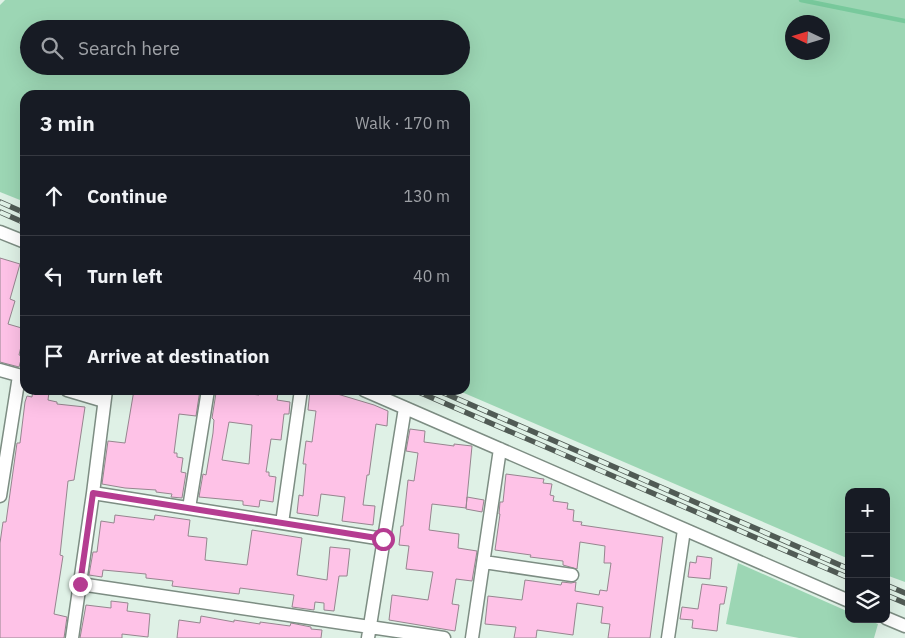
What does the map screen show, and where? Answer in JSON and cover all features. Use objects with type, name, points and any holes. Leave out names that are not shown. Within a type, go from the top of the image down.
[{"type":"street","points":[[0,232],[20,240]]},
{"type":"street","points":[[0,370],[20,375]]},
{"type":"street","points":[[0,496],[20,387]]},
{"type":"street","points":[[189,508],[207,395]]},
{"type":"street","points":[[282,523],[300,395]]},
{"type":"street","points":[[375,395],[845,599]]},
{"type":"street","points":[[72,638],[105,396]]},
{"type":"street","points":[[369,633],[405,408]]},
{"type":"street","points":[[472,638],[500,449]]},
{"type":"street","points":[[93,493],[383,539]]},
{"type":"street","points":[[668,638],[684,530]]},
{"type":"street","points":[[484,562],[572,575]]},
{"type":"street","points":[[80,584],[369,633],[444,638]]},
{"type":"street","points":[[890,620],[905,626]]},
{"type":"green space","points":[[5,0],[905,0],[905,582],[890,576],[890,488],[845,488],[845,557],[469,395],[470,90],[20,90],[20,200],[0,192],[0,5]]},
{"type":"green space","points":[[738,563],[845,610],[845,623],[878,624],[874,638],[799,638],[726,624]]},
{"type":"building","points":[[0,258],[20,264],[10,299],[15,301],[8,324],[20,328],[20,363],[19,367],[0,362]]},
{"type":"building","points":[[32,395],[49,395],[48,400],[57,402],[57,404],[85,407],[74,480],[68,481],[60,555],[63,556],[54,614],[67,617],[64,638],[0,638],[0,543],[3,522],[6,522],[25,402],[27,396],[32,397]]},
{"type":"building","points":[[133,395],[199,395],[196,416],[179,414],[174,453],[177,453],[177,457],[183,458],[181,472],[186,473],[182,498],[171,497],[172,494],[156,492],[156,490],[102,484],[108,441],[125,443]]},
{"type":"building","points":[[216,395],[278,395],[277,400],[290,402],[289,414],[284,414],[281,440],[271,439],[266,472],[269,472],[269,476],[276,477],[273,502],[260,500],[259,507],[243,505],[243,501],[199,497],[203,474],[206,475],[213,433],[214,420],[212,418]],"holes":[[[229,422],[252,425],[249,464],[222,460]]]},
{"type":"building","points":[[310,395],[341,395],[388,411],[387,426],[376,424],[363,505],[375,506],[373,525],[342,521],[345,497],[321,494],[318,516],[297,513],[299,495],[303,496],[306,464],[303,464],[306,441],[312,442],[316,411],[308,410]]},
{"type":"building","points":[[410,429],[425,431],[424,442],[472,446],[466,508],[432,504],[429,530],[459,534],[458,548],[477,551],[472,581],[456,579],[452,604],[459,605],[455,631],[389,620],[392,595],[428,600],[433,572],[406,569],[409,546],[399,545],[408,480],[414,481],[418,453],[406,451]]},
{"type":"building","points":[[506,474],[544,479],[543,483],[552,484],[550,495],[554,496],[553,501],[568,503],[567,509],[574,510],[573,521],[582,522],[581,525],[663,537],[650,638],[608,638],[610,624],[601,623],[603,607],[577,603],[573,635],[537,630],[536,638],[514,638],[516,627],[485,624],[488,596],[522,600],[525,580],[561,585],[562,582],[576,582],[575,591],[599,595],[600,590],[607,591],[611,563],[604,563],[605,546],[580,542],[577,569],[563,565],[563,561],[495,550],[500,502],[503,502]]},
{"type":"building","points":[[467,497],[484,500],[482,512],[466,509]]},
{"type":"building","points":[[115,515],[154,520],[155,515],[190,520],[188,536],[207,538],[205,560],[247,565],[252,530],[302,538],[297,575],[327,580],[330,547],[350,549],[347,576],[339,576],[334,611],[324,610],[324,603],[315,602],[314,610],[292,607],[294,595],[240,588],[239,594],[172,586],[173,581],[146,578],[146,574],[103,570],[102,577],[89,575],[93,552],[97,552],[101,521],[114,523]]},
{"type":"building","points":[[697,556],[712,558],[710,579],[688,577],[690,562],[696,563]]},
{"type":"building","points":[[702,584],[727,587],[724,604],[720,604],[717,631],[692,628],[693,620],[680,619],[682,607],[698,609]]},
{"type":"building","points":[[111,601],[128,603],[127,611],[150,614],[148,637],[122,634],[122,638],[80,638],[86,605],[111,608]]},
{"type":"building","points":[[201,616],[234,622],[234,620],[290,626],[291,623],[322,630],[321,638],[177,638],[179,620],[200,623]]},
{"type":"waterway","points":[[801,0],[905,21]]},
{"type":"railway","points":[[0,202],[20,211]]},
{"type":"railway","points":[[0,212],[20,221]]},
{"type":"railway","points":[[426,395],[845,576]]},
{"type":"railway","points":[[449,395],[845,567]]},
{"type":"railway","points":[[890,587],[905,593]]},
{"type":"railway","points":[[890,597],[905,603]]},
{"type":"route","points":[[80,584],[93,493],[383,539]]}]
